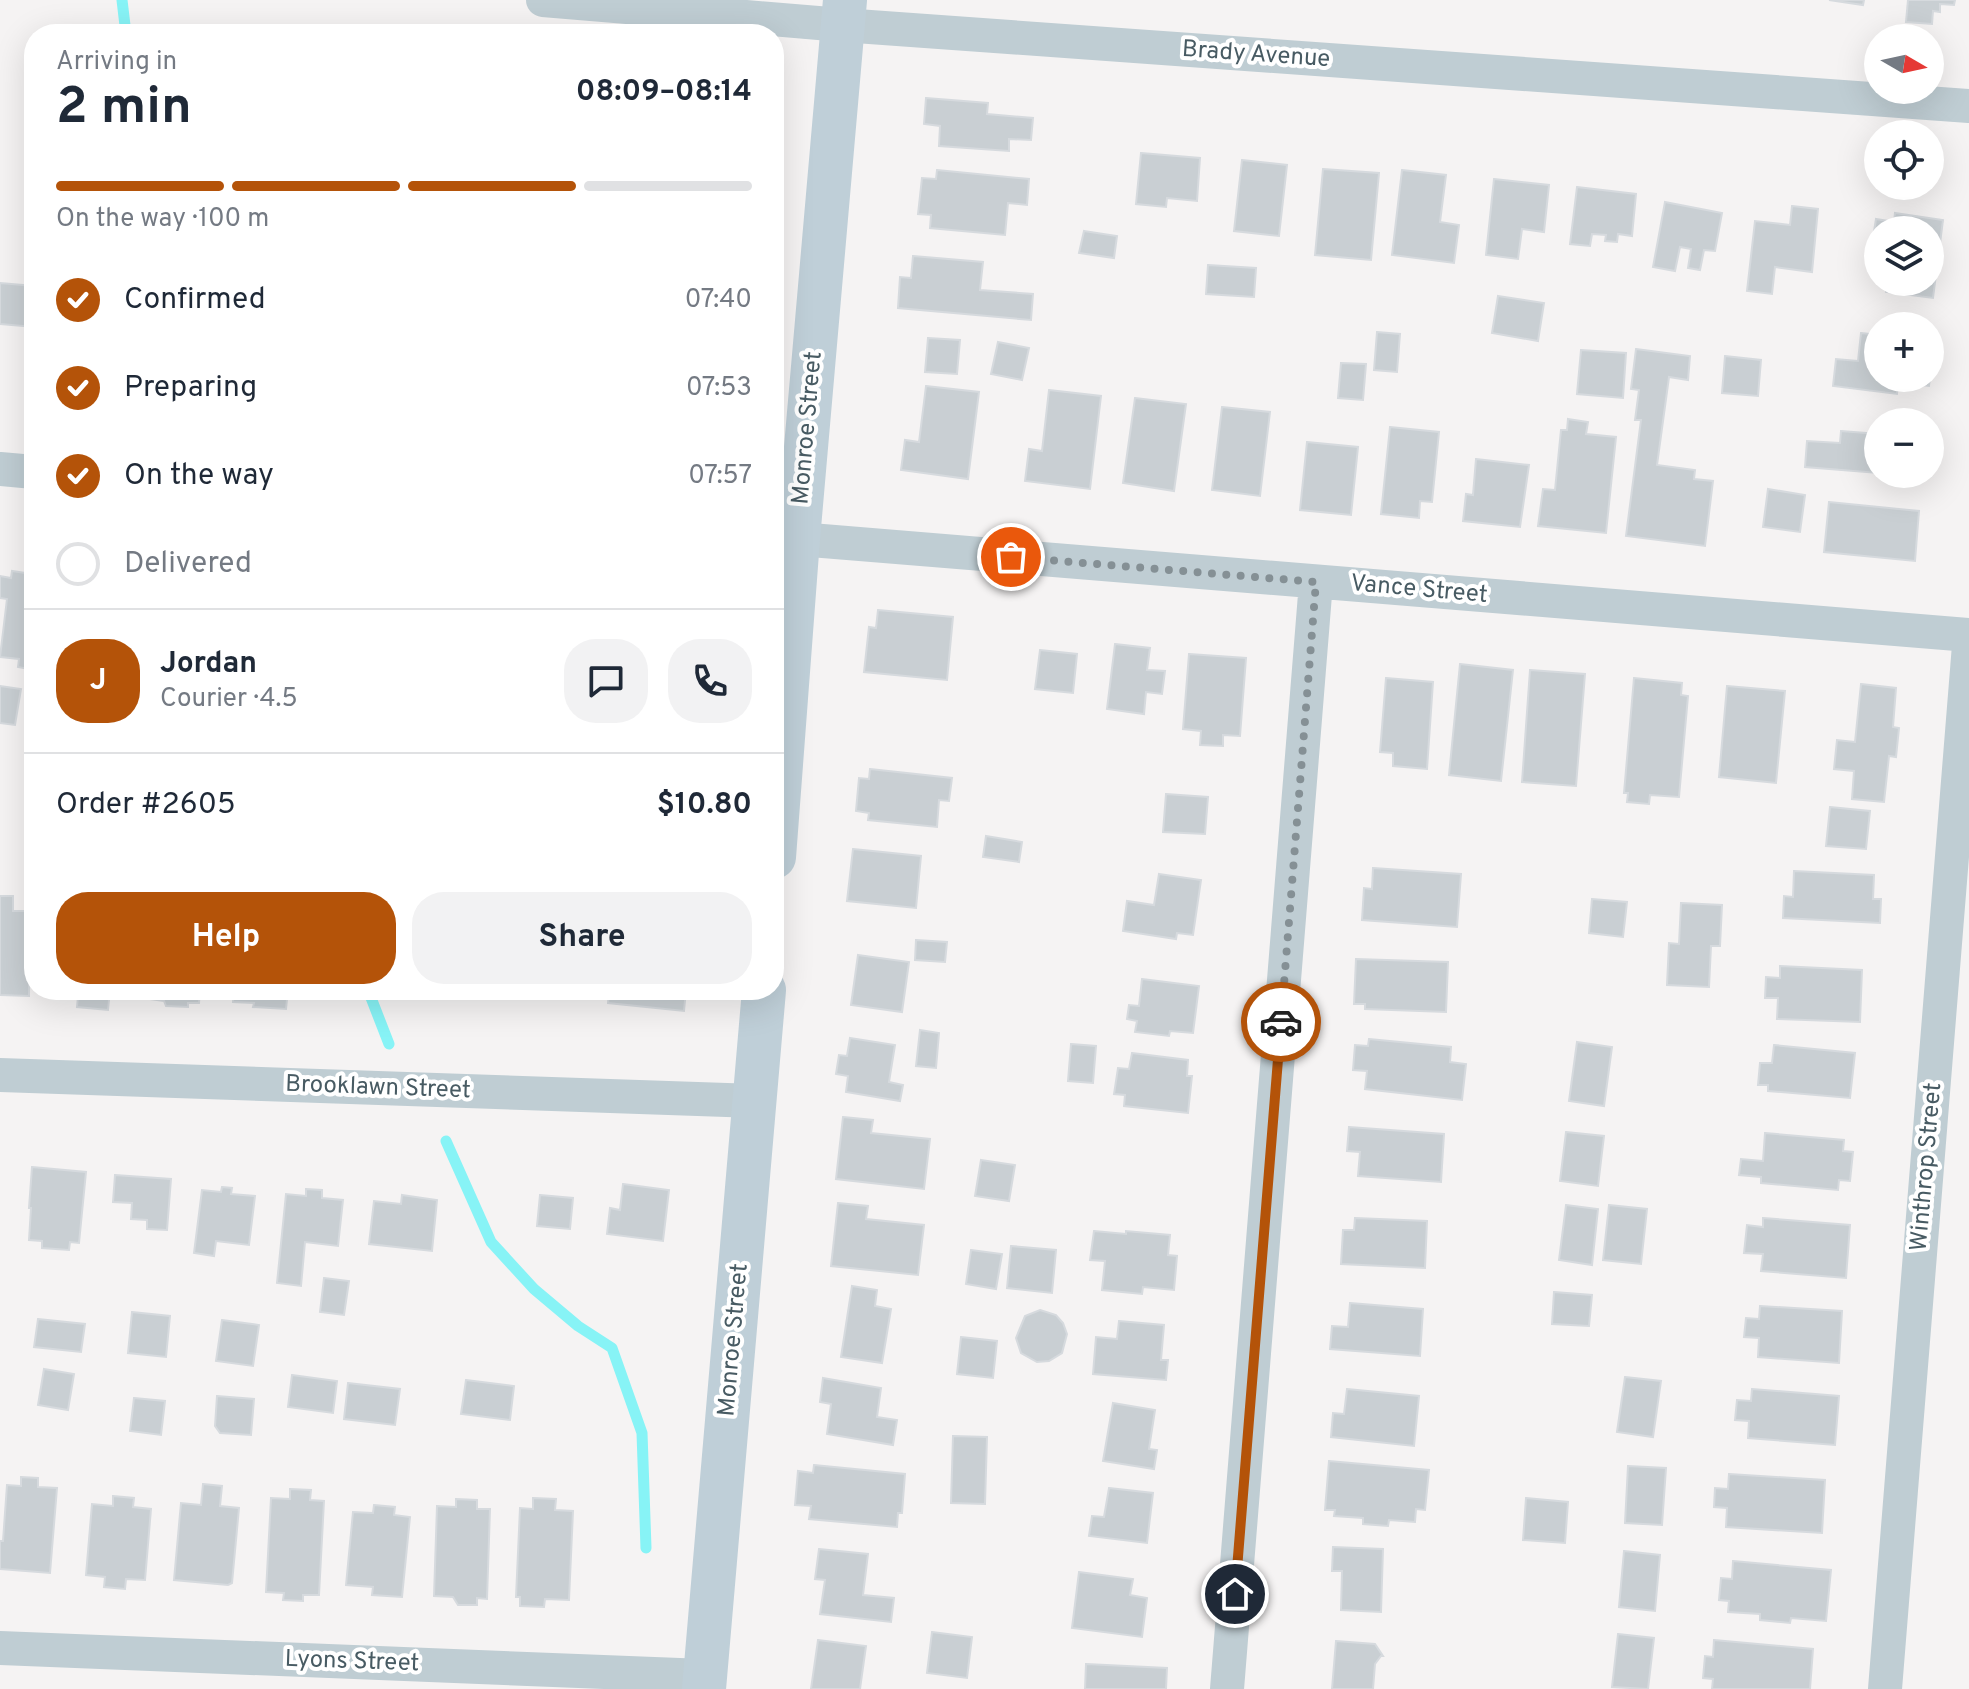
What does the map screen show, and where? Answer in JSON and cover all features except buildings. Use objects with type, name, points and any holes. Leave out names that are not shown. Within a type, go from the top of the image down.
[{"type":"street","name":"Brady Avenue","points":[[543,0],[844,12],[1969,106]]},
{"type":"street","name":"Monroe Street","points":[[784,591],[786,538],[844,12]]},
{"type":"street","points":[[0,469],[24,471]]},
{"type":"street","name":"Vance Street","points":[[786,538],[1969,635]]},
{"type":"street","points":[[1227,1689],[1316,582]]},
{"type":"street","name":"Winthrop Street","points":[[1885,1689],[1969,645]]},
{"type":"street","name":"Monroe Street","points":[[704,1683],[763,1000]]},
{"type":"street","name":"Brooklawn Street","points":[[0,1075],[756,1101]]},
{"type":"street","name":"Lyons Street","points":[[0,1648],[704,1683]]},
{"type":"waterway","points":[[122,0],[125,24]]},
{"type":"waterway","points":[[372,1000],[389,1044]]},
{"type":"waterway","points":[[446,1141],[491,1242],[534,1289],[578,1326],[612,1348],[642,1433],[646,1548]]},
{"type":"way so far","points":[[1011,557],[1316,582],[1281,1022]]},
{"type":"route","points":[[1235,1594],[1281,1022]]}]
